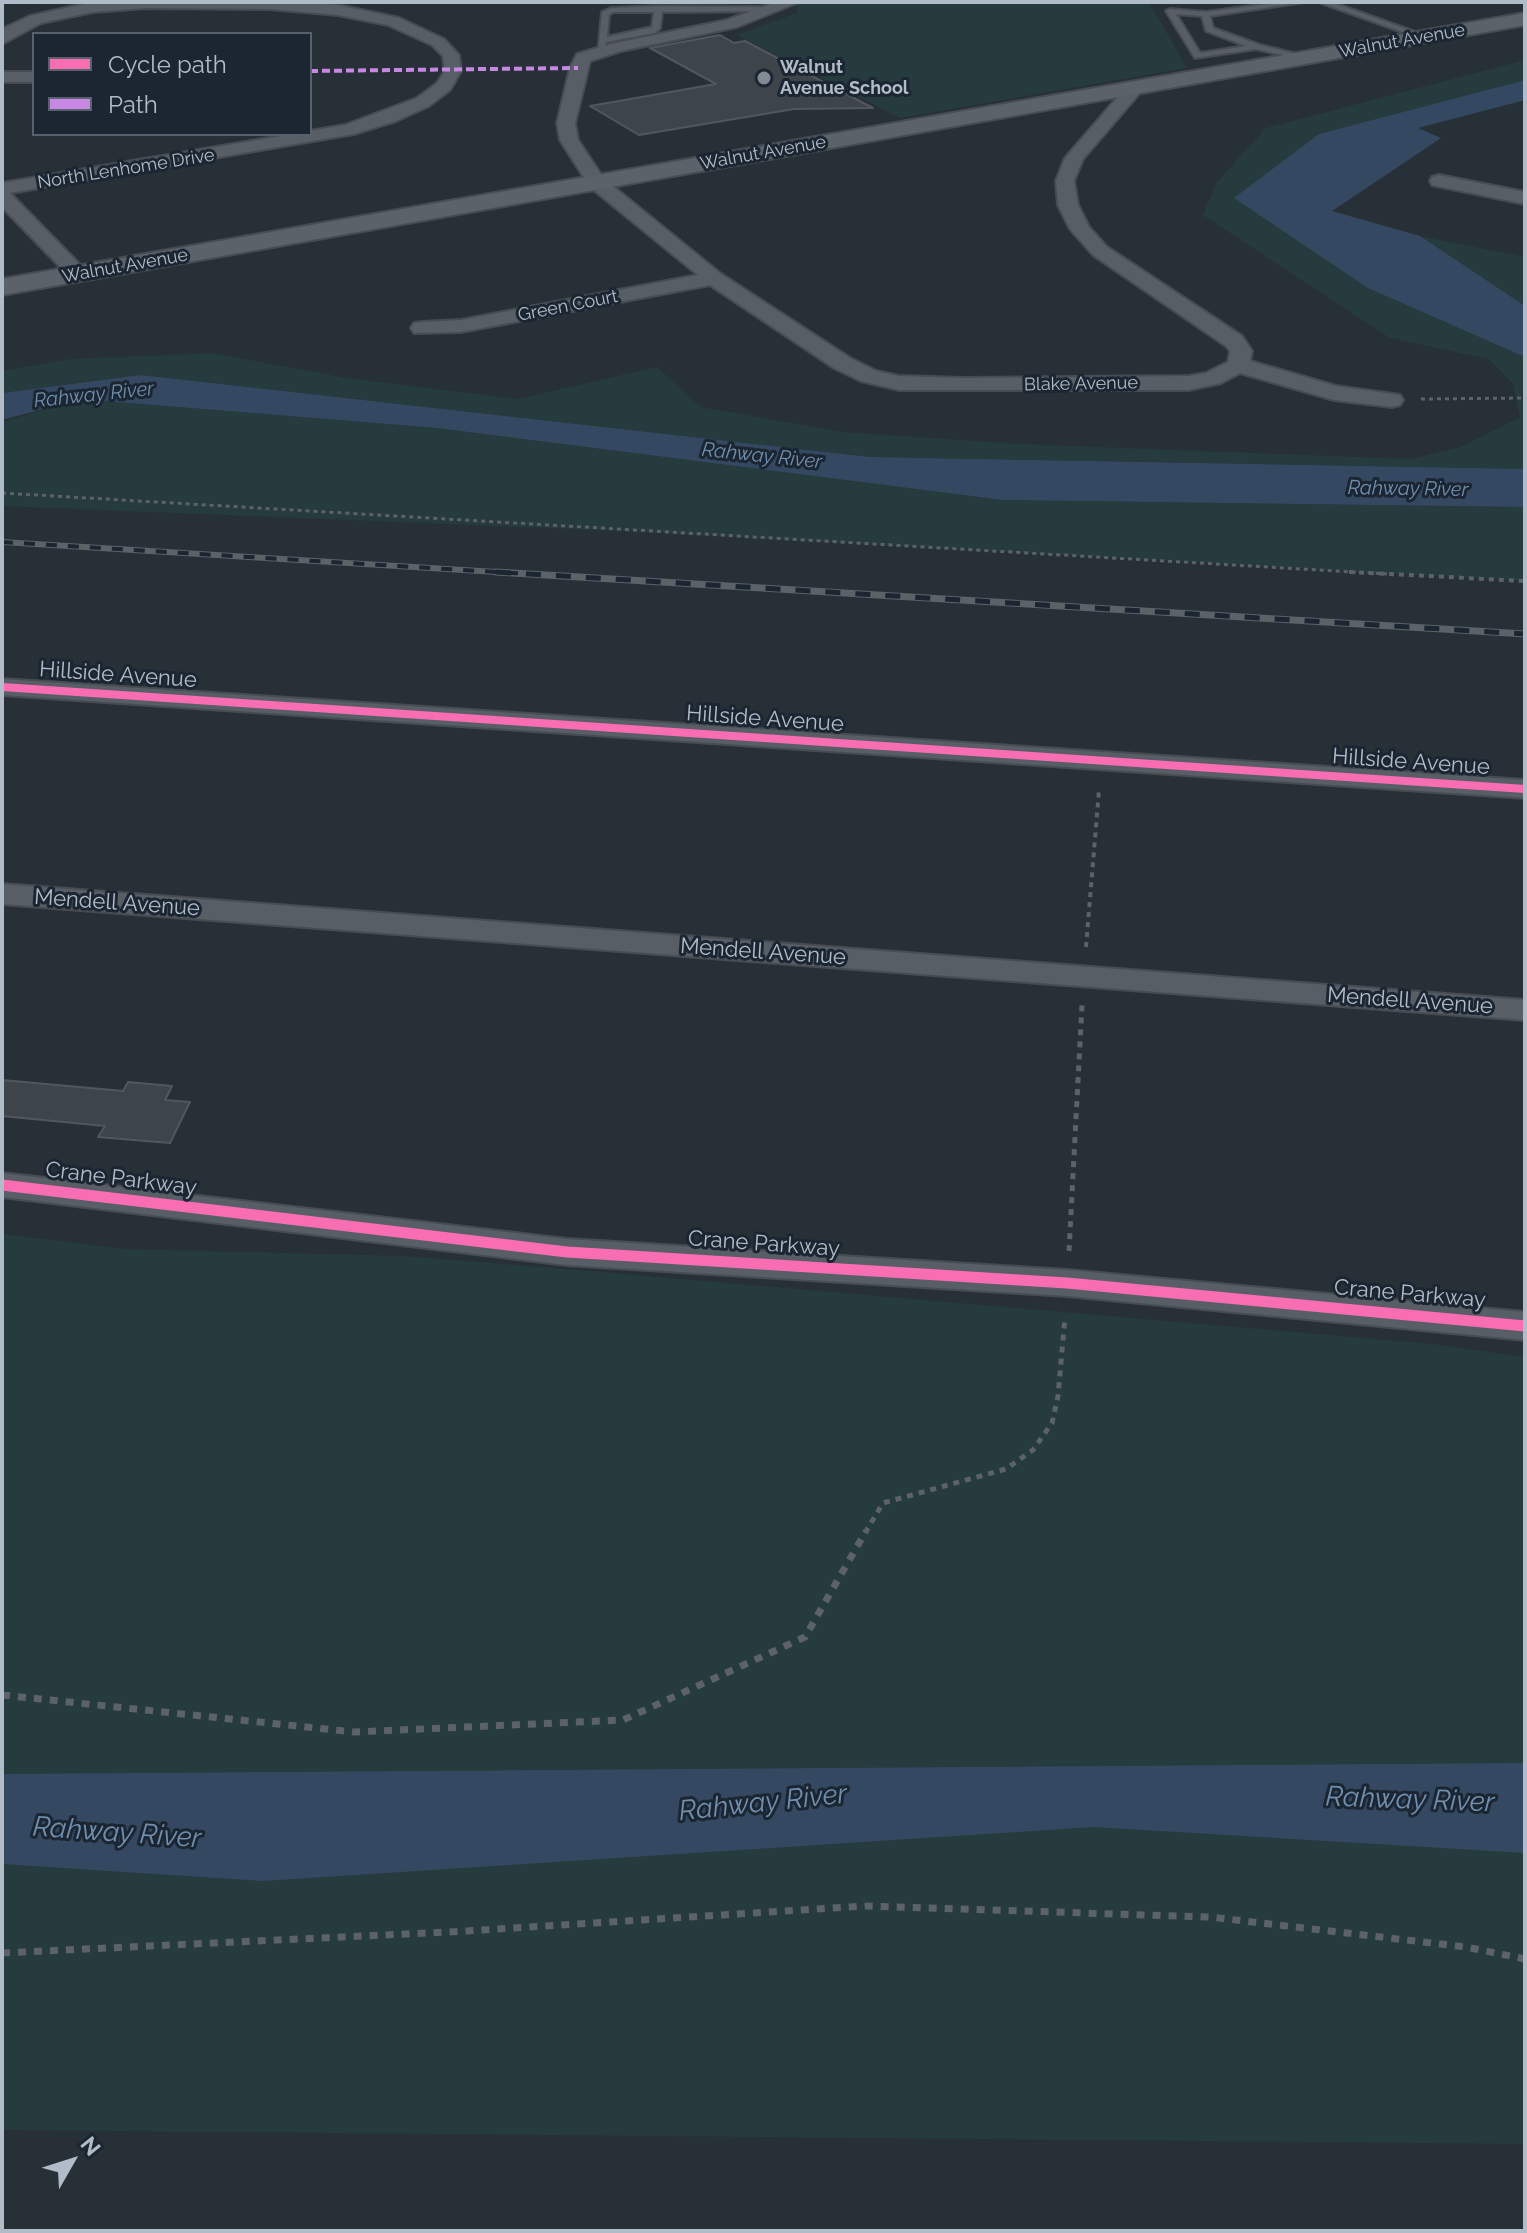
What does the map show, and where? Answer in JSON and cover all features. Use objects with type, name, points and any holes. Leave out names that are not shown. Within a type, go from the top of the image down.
[{"type":"street","points":[[2,39],[19,26],[68,11],[119,4],[175,2]]},
{"type":"street","name":"North Lenhome Drive","points":[[2,189],[348,130],[390,117],[423,102],[444,86],[453,71],[451,55],[438,42],[408,26],[376,17],[294,5],[175,2]]},
{"type":"street","points":[[602,45],[731,24],[782,6]]},
{"type":"street","name":"Walnut Avenue","points":[[2,287],[1525,19]]},
{"type":"street","name":"Blake Avenue","points":[[602,45],[583,58],[578,68],[566,123],[577,157],[597,183],[714,278],[842,363],[869,376],[899,383],[962,385],[1189,383],[1213,378],[1238,365]]},
{"type":"street","points":[[2,77],[32,77]]},
{"type":"street","points":[[1135,88],[1074,158],[1065,181],[1068,205],[1080,229],[1100,251],[1234,341],[1241,351],[1238,365],[1334,393],[1392,400]]},
{"type":"street","points":[[1439,181],[1525,198]]},
{"type":"street","points":[[2,196],[78,274]]},
{"type":"street","name":"Green Court","points":[[422,328],[461,326],[714,278]]},
{"type":"street","name":"Hillside Avenue","points":[[2,687],[1525,789]]},
{"type":"street","name":"Mendell Avenue","points":[[2,894],[1525,1010]]},
{"type":"street","name":"Crane Parkway","points":[[2,1185],[567,1252],[1067,1283],[1525,1326]]},
{"type":"lane","points":[[1257,47],[1198,56],[1170,11],[1206,14],[1300,2]]},
{"type":"lane","points":[[1323,2],[1425,37]]},
{"type":"lane","points":[[659,8],[656,28],[652,31],[602,45],[605,14],[611,10],[659,8],[782,6]]},
{"type":"lane","points":[[1206,14],[1209,29],[1257,47],[1302,58]]},
{"type":"path","points":[[1392,400],[1525,398]]},
{"type":"path","points":[[2,493],[1525,581]]},
{"type":"path","points":[[2,1695],[354,1732],[623,1720],[805,1637],[883,1503],[1006,1469],[1033,1450],[1052,1423],[1058,1396],[1083,977],[1102,761]]},
{"type":"path","points":[[2,1953],[448,1932],[865,1906],[1210,1917],[1466,1947],[1525,1959]]},
{"type":"green space","points":[[796,2],[1150,4],[1187,68],[900,118],[737,35],[797,13]]},
{"type":"green space","points":[[1525,60],[1525,80],[1319,134],[1235,198],[1525,357],[1525,469],[870,457],[141,375],[2,393],[2,371],[70,359],[213,353],[346,378],[518,399],[657,367],[701,407],[843,432],[1020,444],[1411,459],[1461,447],[1520,417],[1513,384],[1489,359],[1390,338],[1203,215],[1217,182],[1266,128]]},
{"type":"green space","points":[[1420,236],[1525,257],[1525,306]]},
{"type":"green space","points":[[80,399],[437,428],[1003,500],[1525,507],[1525,581],[647,532],[2,506],[2,422]]},
{"type":"green space","points":[[2,1234],[124,1249],[405,1256],[1433,1344],[1525,1357],[1525,2144],[2,2130]]},
{"type":"water","points":[[1525,80],[1525,100],[1418,128],[1441,138],[1332,211],[1420,236],[1525,306],[1525,357],[1368,288],[1234,198],[1319,134]]},
{"type":"water","name":"Rahway River","points":[[141,375],[870,457],[1525,469],[1525,507],[1003,500],[437,428],[80,399],[2,420],[2,393]]},
{"type":"water","name":"Rahway River","points":[[1525,1763],[1525,1853],[1094,1827],[263,1881],[2,1864],[2,1774]]},
{"type":"building","name":"Walnut Avenue School","points":[[720,35],[734,43],[745,41],[873,108],[794,109],[639,135],[590,106],[716,84],[650,48]]},
{"type":"building","points":[[2,1080],[123,1091],[128,1082],[172,1086],[165,1100],[190,1102],[170,1143],[98,1137],[105,1126],[2,1116]]},
{"type":"railway","points":[[2,542],[504,572]]},
{"type":"railway","points":[[496,572],[504,572]]},
{"type":"railway","points":[[504,572],[1525,634]]},
{"type":"railway","points":[[504,572],[529,574]]},
{"type":"marked path","points":[[312,71],[578,68]]},
{"type":"cycle path","points":[[2,687],[1525,789]]},
{"type":"cycle path","points":[[2,1185],[567,1252],[1067,1283],[1525,1326]]},
{"type":"place","name":"Walnut Avenue School","points":[[764,78]]}]
